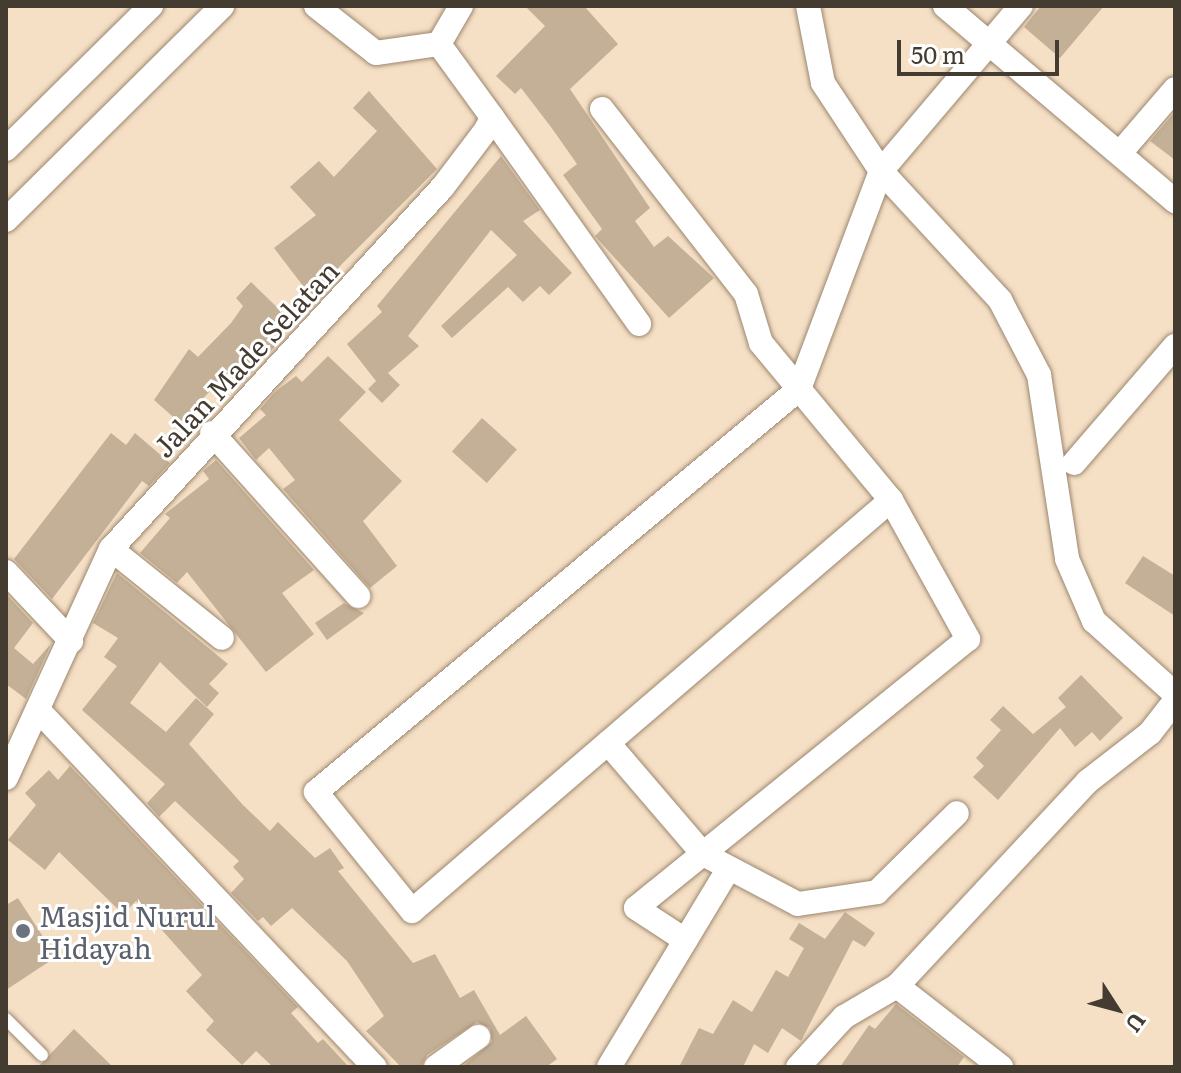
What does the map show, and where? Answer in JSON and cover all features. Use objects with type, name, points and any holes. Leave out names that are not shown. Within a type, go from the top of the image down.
[{"type":"street","points":[[6,149],[151,6]]},
{"type":"street","points":[[6,220],[222,6]]},
{"type":"street","points":[[316,6],[376,53],[439,44]]},
{"type":"street","points":[[439,44],[461,6]]},
{"type":"street","points":[[808,6],[823,83],[881,171],[1000,300],[1039,375],[1067,559],[1094,621],[1175,694]]},
{"type":"street","points":[[945,6],[1175,201]]},
{"type":"street","points":[[891,500],[412,911],[316,792],[799,389],[881,171],[1021,6]]},
{"type":"street","points":[[439,44],[639,324]]},
{"type":"street","points":[[1120,153],[1175,89]]},
{"type":"street","points":[[602,109],[746,294],[761,343],[891,500],[968,639],[636,908],[685,940]]},
{"type":"street","name":"Jalan Made Selatan","points":[[6,778],[41,713],[111,549],[212,433],[442,188],[492,117]]},
{"type":"street","points":[[1074,463],[1175,346]]},
{"type":"street","points":[[212,433],[358,596]]},
{"type":"street","points":[[111,549],[222,638]]},
{"type":"street","points":[[6,572],[71,641]]},
{"type":"street","points":[[798,1067],[844,1017],[897,986],[1087,782],[1150,733],[1175,701]]},
{"type":"street","points":[[41,713],[375,1067]]},
{"type":"street","points":[[608,743],[703,854],[798,904],[877,892],[957,813]]},
{"type":"street","points":[[609,1067],[729,868]]},
{"type":"street","points":[[897,986],[1001,1067]]},
{"type":"street","points":[[436,1067],[478,1037]]},
{"type":"lane","points":[[6,1019],[42,1055]]},
{"type":"building","points":[[525,6],[584,6],[618,44],[570,89],[650,208],[635,221],[654,247],[668,236],[714,278],[669,318],[595,236],[602,229],[563,175],[577,164],[551,127],[521,88],[515,94],[496,76],[545,26]]},
{"type":"building","points":[[1041,6],[1104,6],[1060,58],[1024,27]]},
{"type":"building","points":[[369,91],[437,169],[332,274],[336,280],[310,295],[274,248],[316,215],[290,187],[319,161],[334,177],[377,131],[353,108]]},
{"type":"building","points":[[1175,112],[1175,160],[1150,141]]},
{"type":"building","points":[[501,156],[540,210],[523,221],[572,273],[549,295],[540,286],[523,302],[508,287],[452,338],[441,326],[517,255],[491,230],[408,336],[419,346],[388,373],[400,385],[382,403],[368,389],[376,381],[347,344],[382,312],[377,306]]},
{"type":"building","points":[[251,282],[284,314],[267,331],[279,342],[238,388],[225,375],[180,423],[154,400],[189,349],[198,357],[231,323],[243,306],[236,298]]},
{"type":"building","points":[[328,356],[366,392],[339,420],[402,481],[363,521],[397,566],[370,588],[283,489],[295,480],[269,448],[256,460],[239,438],[266,415],[260,409],[276,391],[296,376],[302,382]]},
{"type":"building","points":[[482,418],[517,449],[487,483],[452,451]]},
{"type":"building","points":[[111,433],[126,445],[135,433],[170,463],[149,486],[142,481],[52,599],[14,559]]},
{"type":"building","points":[[216,460],[314,570],[282,593],[314,634],[266,672],[187,572],[177,583],[140,553],[170,518],[165,514],[209,479],[203,471]]},
{"type":"building","points":[[1143,556],[1175,576],[1175,616],[1125,583]]},
{"type":"building","points":[[117,573],[228,664],[209,684],[219,693],[207,707],[160,662],[130,703],[166,732],[196,698],[214,714],[189,744],[243,805],[270,831],[278,822],[315,858],[330,848],[344,868],[338,871],[413,963],[435,954],[460,998],[474,990],[500,1035],[526,1016],[557,1059],[546,1067],[462,1067],[492,1042],[490,1028],[477,1022],[427,1055],[421,1067],[401,1067],[366,1031],[384,1016],[347,961],[292,908],[271,926],[263,917],[258,921],[231,893],[244,879],[233,867],[239,861],[175,801],[159,817],[147,803],[165,784],[82,710],[117,666],[104,657],[118,638],[93,623]]},
{"type":"building","points":[[6,594],[33,623],[14,648],[33,664],[51,644],[26,699],[6,684]]},
{"type":"building","points":[[344,603],[364,613],[327,640],[315,623]]},
{"type":"building","points":[[1081,675],[1123,718],[1100,741],[1092,732],[1075,747],[1060,728],[998,800],[973,777],[984,766],[976,758],[1001,730],[990,720],[1003,706],[1033,734],[1066,707],[1058,698]]},
{"type":"building","points":[[70,766],[298,1007],[291,1013],[318,1043],[323,1039],[349,1067],[273,1067],[256,1051],[242,1065],[206,1030],[214,1021],[186,991],[202,975],[136,901],[123,914],[59,852],[45,870],[8,840],[36,805],[25,793],[49,770],[58,780]]},
{"type":"building","name":"Masjid Nurul Hidayah","points":[[18,898],[56,957],[6,990],[6,905]]},
{"type":"building","points":[[845,912],[875,933],[865,947],[853,940],[801,1041],[782,1028],[768,1053],[754,1044],[743,1067],[679,1067],[699,1028],[713,1034],[733,1000],[752,1012],[776,970],[788,977],[804,948],[789,939],[799,923],[825,939]]},
{"type":"building","points":[[896,1004],[964,1057],[957,1067],[840,1067],[869,1025],[875,1029]]},
{"type":"building","points":[[74,1029],[113,1067],[38,1067]]},
{"type":"place","name":"Masjid Nurul Hidayah","points":[[23,931]]}]
